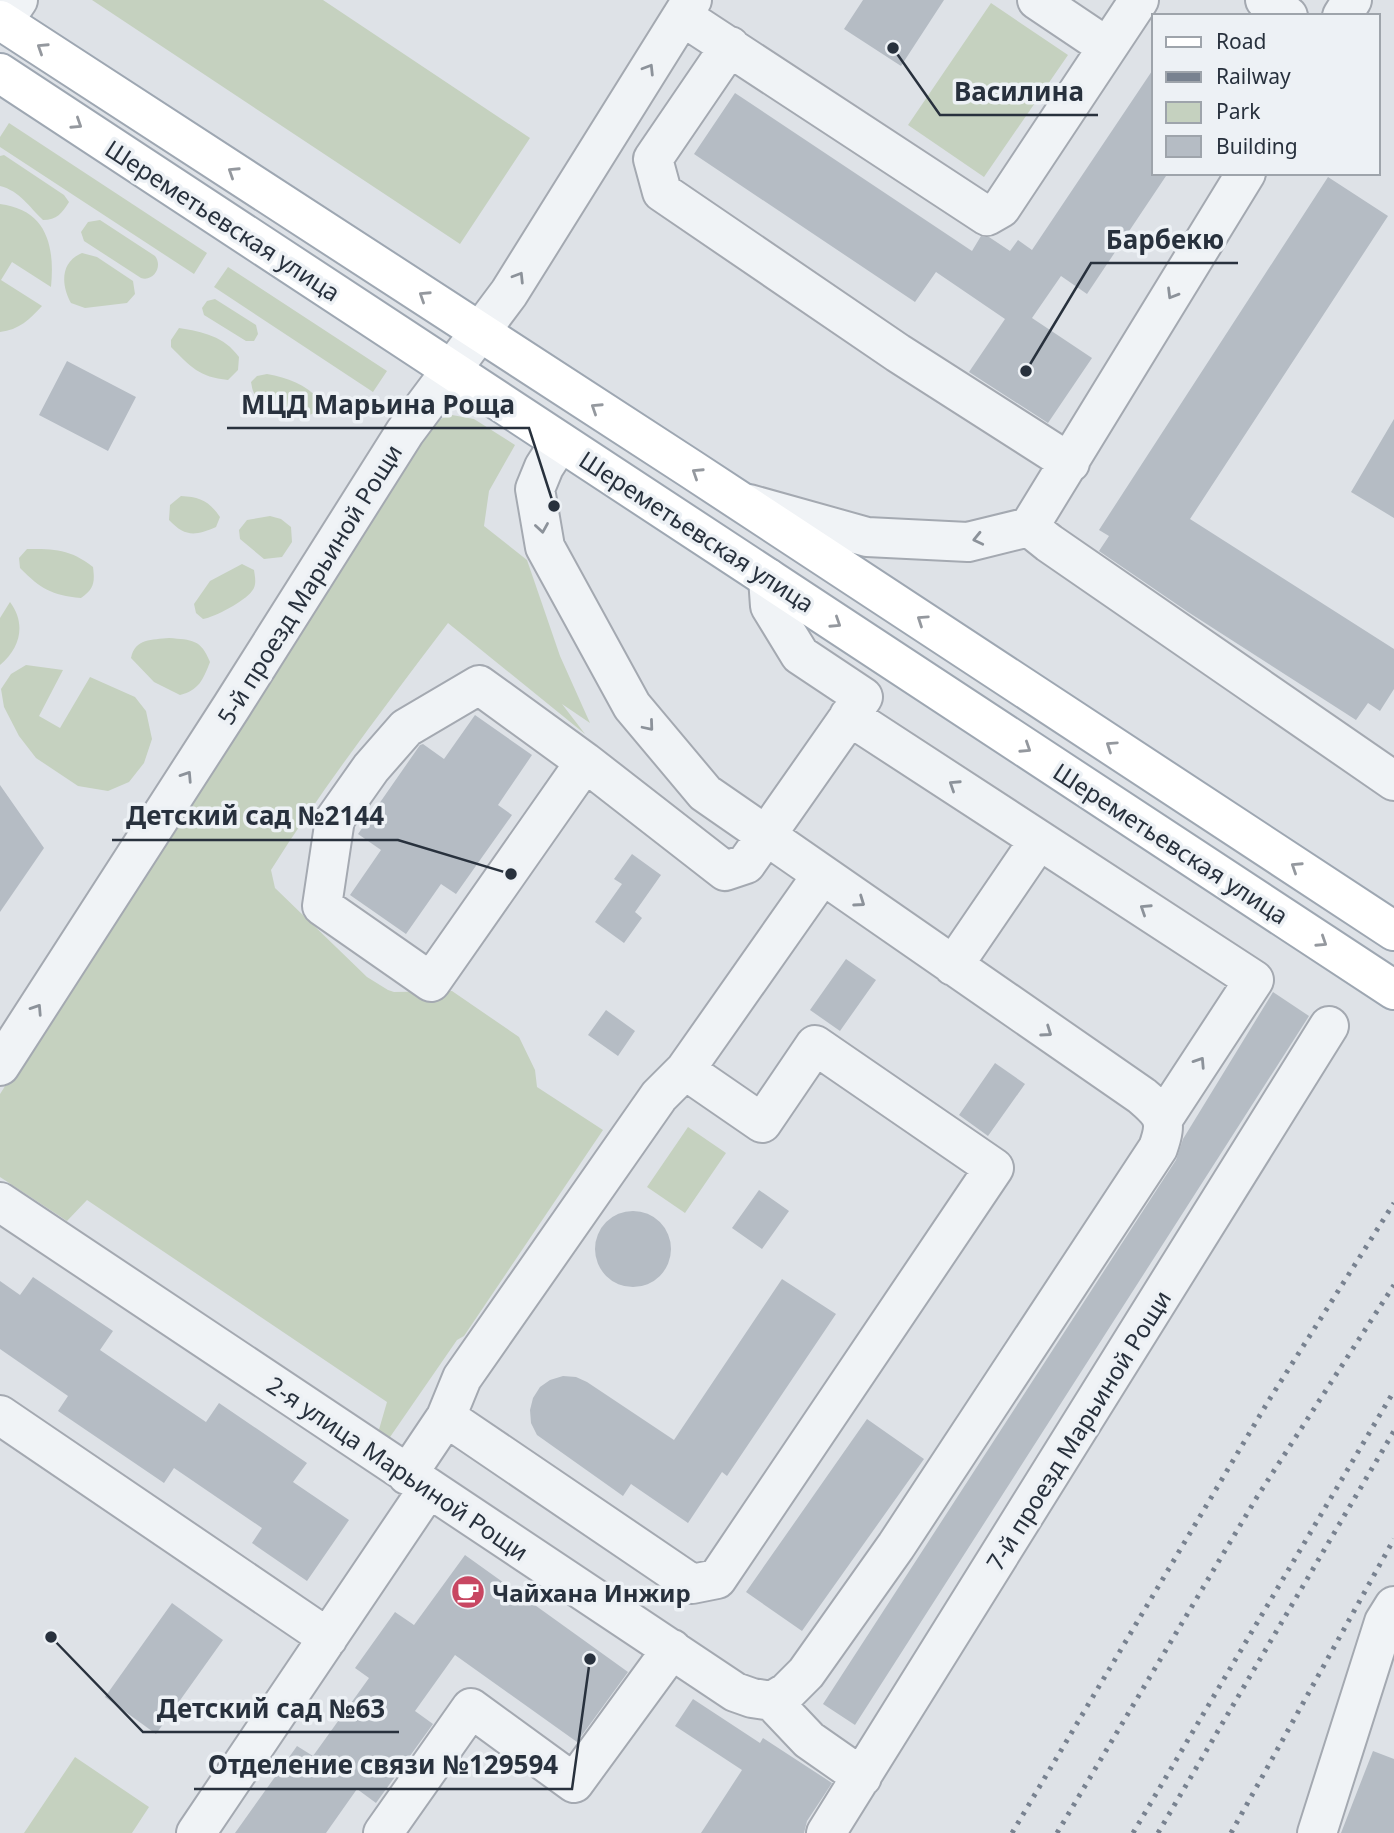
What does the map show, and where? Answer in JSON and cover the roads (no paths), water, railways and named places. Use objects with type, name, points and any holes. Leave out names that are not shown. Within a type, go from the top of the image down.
[{"type":"main road","name":"Шереметьевская улица","points":[[7,14],[481,333],[1394,931]]},
{"type":"main road","name":"Шереметьевская улица","points":[[0,73],[1394,990]]},
{"type":"street","points":[[1037,0],[1107,47]]},
{"type":"street","points":[[687,8],[730,46],[987,216],[1001,208],[1139,0]]},
{"type":"street","points":[[1265,0],[1285,14]]},
{"type":"street","name":"5-й проезд Марьиной Рощи","points":[[0,1066],[405,432],[509,293],[687,8]]},
{"type":"street","points":[[730,46],[653,159],[662,192],[888,346],[1070,463]]},
{"type":"street","points":[[741,502],[867,537],[968,541],[1030,527],[1245,175]]},
{"type":"street","points":[[560,442],[544,467],[536,489],[545,547],[632,706],[705,793],[1142,1096],[1157,1109],[1163,1119],[1164,1132],[1158,1147],[896,1546],[806,1673],[787,1692],[772,1700],[809,1740],[862,1777]]},
{"type":"street","points":[[1030,527],[1049,543],[1394,782]]},
{"type":"street","points":[[585,762],[431,982],[322,905],[335,819],[371,768],[406,728],[479,685],[585,762],[724,871],[746,864],[863,697],[800,655],[769,606],[768,578]]},
{"type":"street","points":[[849,716],[1254,980],[1163,1119]]},
{"type":"street","points":[[953,966],[1039,840]]},
{"type":"street","points":[[196,1833],[328,1638],[418,1482],[461,1378],[659,1096],[685,1070],[822,875]]},
{"type":"street","name":"7-й проезд Марьиной Рощи","points":[[826,1833],[1329,1026]]},
{"type":"street","points":[[446,1417],[692,1584],[716,1579],[994,1168],[816,1045],[762,1123],[685,1070]]},
{"type":"street","name":"2-я улица Марьиной Рощи","points":[[0,1202],[735,1692],[752,1699],[772,1700]]},
{"type":"street","points":[[0,1415],[328,1638]]},
{"type":"street","points":[[1317,1833],[1384,1622],[1394,1606]]},
{"type":"street","points":[[383,1833],[471,1708],[574,1783],[672,1649]]},
{"type":"railway","points":[[1012,1833],[1269,1400],[1394,1203]]},
{"type":"railway","points":[[1057,1833],[1257,1497],[1394,1285]]},
{"type":"railway","points":[[1133,1833],[1394,1391]]},
{"type":"railway","points":[[1158,1833],[1394,1431]]},
{"type":"railway","points":[[1231,1833],[1394,1539]]},
{"type":"place","name":"Василина","points":[[893,48]]},
{"type":"place","name":"Барбекю","points":[[1026,371]]},
{"type":"place","name":"МЦД Марьина Роща","points":[[554,506]]},
{"type":"place","name":"Детский сад №2144","points":[[511,874]]},
{"type":"place","name":"Чайхана Инжир","points":[[468,1592]]},
{"type":"place","name":"Детский сад №63","points":[[51,1637]]},
{"type":"place","name":"Отделение связи №129594","points":[[590,1659]]}]
